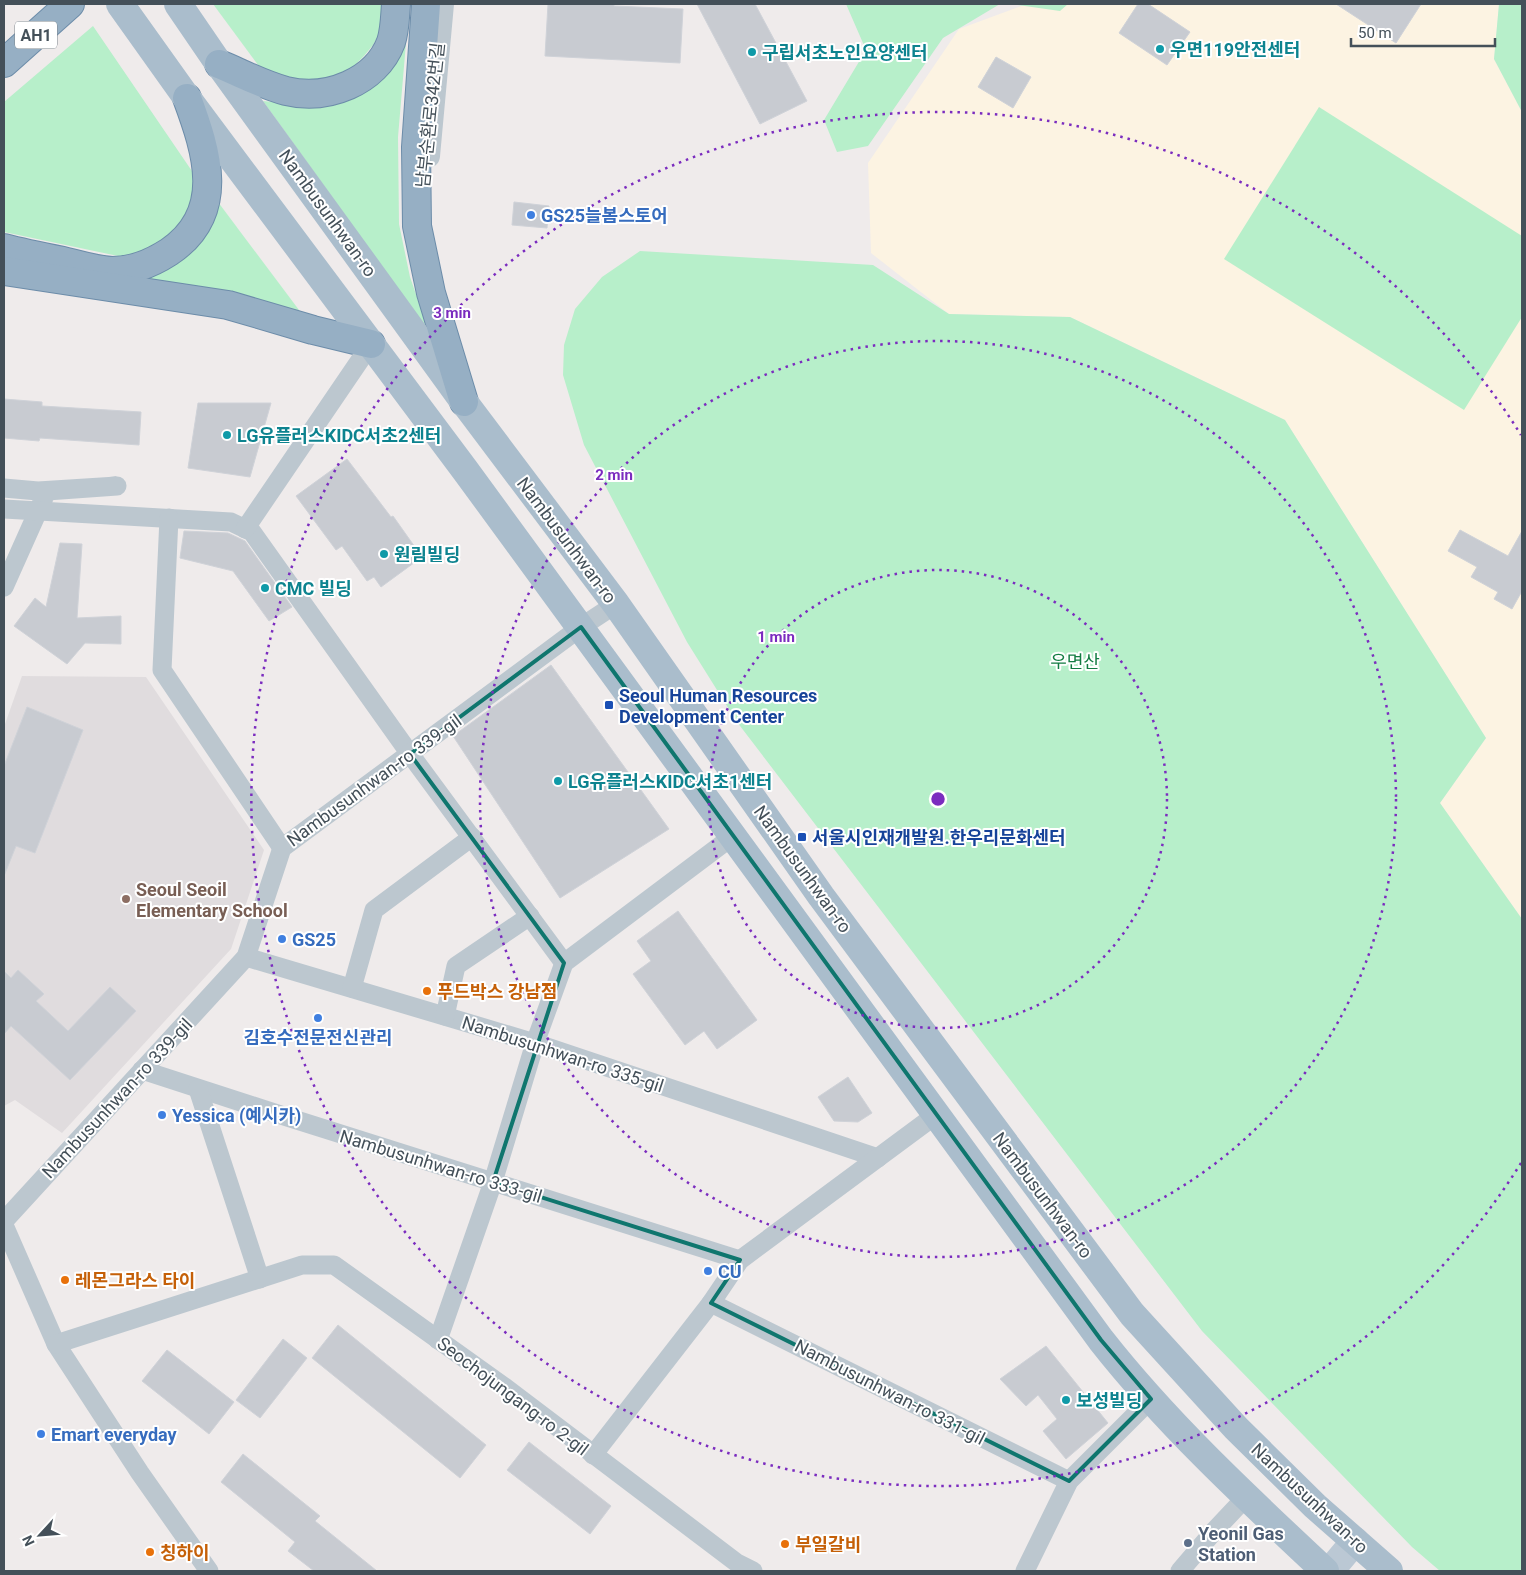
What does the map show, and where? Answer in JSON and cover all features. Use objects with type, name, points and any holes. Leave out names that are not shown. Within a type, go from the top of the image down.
[{"type":"highway","points":[[219,64],[288,92],[318,94],[338,89],[366,75],[387,51],[394,29],[396,4]]},
{"type":"highway","points":[[426,4],[416,147],[418,226],[431,293],[464,402]]},
{"type":"highway","name":"AH1","points":[[4,63],[68,5]]},
{"type":"highway","points":[[4,248],[112,271],[126,270],[147,264],[175,248],[188,235],[199,218],[204,205],[208,184],[207,162],[187,98]]},
{"type":"highway","points":[[4,271],[228,305],[312,330],[371,344]]},
{"type":"main road","name":"Nambusunhwan-ro","points":[[120,4],[187,98],[581,628],[1101,1340],[1151,1399],[1325,1571]]},
{"type":"main road","name":"Nambusunhwan-ro","points":[[178,4],[219,64],[464,402],[616,604],[821,896],[1132,1314],[1236,1428],[1316,1506],[1389,1571]]},
{"type":"main road","points":[[1330,1571],[1355,1541]]},
{"type":"street","name":"남부순환로342번길","points":[[418,226],[430,144],[442,4]]},
{"type":"street","points":[[245,529],[371,344]]},
{"type":"street","points":[[4,488],[38,491],[117,486],[48,491],[4,587]]},
{"type":"street","points":[[4,509],[231,522],[252,532],[410,754],[564,963]]},
{"type":"street","points":[[169,518],[162,670],[282,848]]},
{"type":"street","name":"Nambusunhwan-ro 339-gil","points":[[4,1221],[246,957],[282,848],[616,604]]},
{"type":"street","points":[[438,1340],[493,1182],[535,1042],[564,963],[733,836]]},
{"type":"street","points":[[352,988],[374,910],[472,837]]},
{"type":"street","points":[[445,1016],[456,966],[530,916]]},
{"type":"street","name":"Nambusunhwan-ro 335-gil","points":[[246,957],[535,1042],[878,1158]]},
{"type":"street","name":"Nambusunhwan-ro 333-gil","points":[[142,1070],[740,1260]]},
{"type":"street","points":[[198,1089],[260,1278]]},
{"type":"street","points":[[593,1455],[711,1303],[740,1260],[937,1114]]},
{"type":"street","points":[[4,1225],[56,1344],[140,1474],[209,1571]]},
{"type":"street","name":"Seochojungang-ro 2-gil","points":[[56,1344],[302,1265],[334,1265],[506,1388],[740,1569]]},
{"type":"street","name":"Nambusunhwan-ro 331-gil","points":[[711,1303],[1069,1481]]},
{"type":"street","points":[[1025,1571],[1069,1481],[1151,1399]]},
{"type":"street","points":[[1180,1571],[1247,1496]]},
{"type":"highlighted area","points":[[581,627],[1101,1340],[1151,1399],[1069,1481],[711,1303],[740,1260],[493,1182],[564,963],[410,754]]},
{"type":"shaded area","points":[[1027,4],[1499,4],[1494,59],[1522,112],[1522,919],[1440,803],[1486,738],[1285,420],[1070,317],[949,314],[871,253],[868,163],[959,29]]},
{"type":"shaded area","name":"Seoul Seoil Elementary School","points":[[22,676],[146,677],[264,850],[231,949],[62,1133],[15,1100],[4,1106],[4,727]]},
{"type":"green space","points":[[213,4],[382,4],[378,36],[364,56],[341,75],[309,82],[273,77],[258,65]]},
{"type":"green space","points":[[846,4],[1000,4],[943,38],[868,146],[837,152],[824,120],[866,50]]},
{"type":"green space","points":[[1010,4],[1068,4],[1060,11]]},
{"type":"green space","points":[[1499,4],[1522,4],[1522,112],[1494,59]]},
{"type":"green space","points":[[93,26],[196,177],[187,212],[170,237],[139,258],[118,256],[4,232],[4,102]]},
{"type":"green space","points":[[407,31],[398,137],[399,224],[410,277],[429,332],[263,101],[303,105]]},
{"type":"green space","points":[[1319,107],[1522,236],[1522,317],[1464,410],[1224,259]]},
{"type":"green space","points":[[218,202],[308,322],[134,278]]},
{"type":"green space","name":"우면산","points":[[640,251],[873,265],[949,314],[1070,317],[1285,420],[1486,738],[1440,803],[1522,919],[1522,1571],[1440,1571],[1412,1547],[1202,1331],[737,722],[687,642],[584,445],[563,375],[564,345],[575,309],[602,277]]},
{"type":"building","points":[[548,4],[614,4],[614,6],[683,9],[680,63],[545,56]]},
{"type":"building","name":"구립서초노인요양센터","points":[[697,4],[755,4],[807,101],[760,124]]},
{"type":"building","name":"우면119안전센터","points":[[1138,4],[1148,4],[1190,32],[1167,65],[1119,33]]},
{"type":"building","points":[[1336,4],[1421,4],[1396,43]]},
{"type":"building","points":[[996,57],[1031,77],[1013,108],[978,87]]},
{"type":"building","name":"GS25늘봄스토어","points":[[514,202],[549,206],[547,228],[512,225]]},
{"type":"building","points":[[4,399],[42,402],[42,406],[141,412],[139,445],[40,438],[39,441],[4,438]]},
{"type":"building","name":"LG유플러스KIDC서초2센터","points":[[198,403],[271,403],[250,477],[188,468]]},
{"type":"building","points":[[347,459],[391,517],[393,516],[422,557],[381,587],[374,577],[367,581],[342,546],[336,550],[296,496]]},
{"type":"building","points":[[1460,530],[1508,556],[1522,531],[1522,591],[1512,609],[1494,599],[1498,592],[1471,577],[1477,567],[1448,551]]},
{"type":"building","name":"CMC 빌딩","points":[[184,531],[228,533],[245,541],[292,607],[269,621],[233,571],[180,558]]},
{"type":"building","points":[[60,543],[82,544],[77,618],[121,616],[121,644],[85,643],[67,664],[14,626],[35,598],[46,607]]},
{"type":"building","name":"LG유플러스KIDC서초1센터","points":[[551,665],[669,829],[560,898],[453,736]]},
{"type":"building","points":[[27,707],[83,730],[35,853],[16,846],[4,876],[4,766]]},
{"type":"building","points":[[678,911],[757,1020],[717,1049],[704,1031],[685,1045],[633,974],[651,961],[637,941]]},
{"type":"building","points":[[18,970],[44,994],[36,1001],[68,1031],[110,987],[136,1011],[70,1080],[11,1026],[4,1034],[4,971],[11,978]]},
{"type":"building","points":[[848,1077],[872,1113],[858,1122],[834,1121],[818,1097]]},
{"type":"building","points":[[338,1325],[486,1445],[460,1478],[312,1358]]},
{"type":"building","points":[[283,1339],[307,1358],[260,1418],[236,1400]]},
{"type":"building","name":"보성빌딩","points":[[1046,1346],[1108,1423],[1066,1459],[1043,1431],[1057,1419],[1038,1395],[1026,1406],[1000,1379]]},
{"type":"building","points":[[167,1350],[234,1402],[209,1434],[142,1381]]},
{"type":"building","points":[[529,1442],[611,1506],[590,1534],[507,1470]]},
{"type":"building","points":[[243,1454],[320,1516],[315,1521],[377,1571],[314,1571],[288,1551],[295,1542],[221,1482]]},
{"type":"place","name":"우면119안전센터","points":[[1160,49]]},
{"type":"place","name":"구립서초노인요양센터","points":[[752,52]]},
{"type":"place","name":"GS25늘봄스토어","points":[[531,215]]},
{"type":"place","name":"LG유플러스KIDC서초2센터","points":[[227,435]]},
{"type":"place","name":"원림빌딩","points":[[384,554]]},
{"type":"place","name":"CMC 빌딩","points":[[265,588]]},
{"type":"place","name":"Seoul Human Resources Development Center","points":[[609,705]]},
{"type":"place","name":"LG유플러스KIDC서초1센터","points":[[558,781]]},
{"type":"place","name":"서울시인재개발원.한우리문화센터","points":[[802,837]]},
{"type":"place","name":"Seoul Seoil Elementary School","points":[[126,899]]},
{"type":"place","name":"GS25","points":[[282,939]]},
{"type":"place","name":"푸드박스 강남점","points":[[427,991]]},
{"type":"place","name":"김호수전문전신관리","points":[[318,1018]]},
{"type":"place","name":"Yessica (예시카)","points":[[162,1115]]},
{"type":"place","name":"CU","points":[[708,1271]]},
{"type":"place","name":"레몬그라스 타이","points":[[65,1280]]},
{"type":"place","name":"보성빌딩","points":[[1066,1400]]},
{"type":"place","name":"Emart everyday","points":[[41,1434]]},
{"type":"place","name":"Yeonil Gas Station","points":[[1188,1543]]},
{"type":"place","name":"부일갈비","points":[[785,1544]]},
{"type":"place","name":"칭하이","points":[[150,1552]]}]
